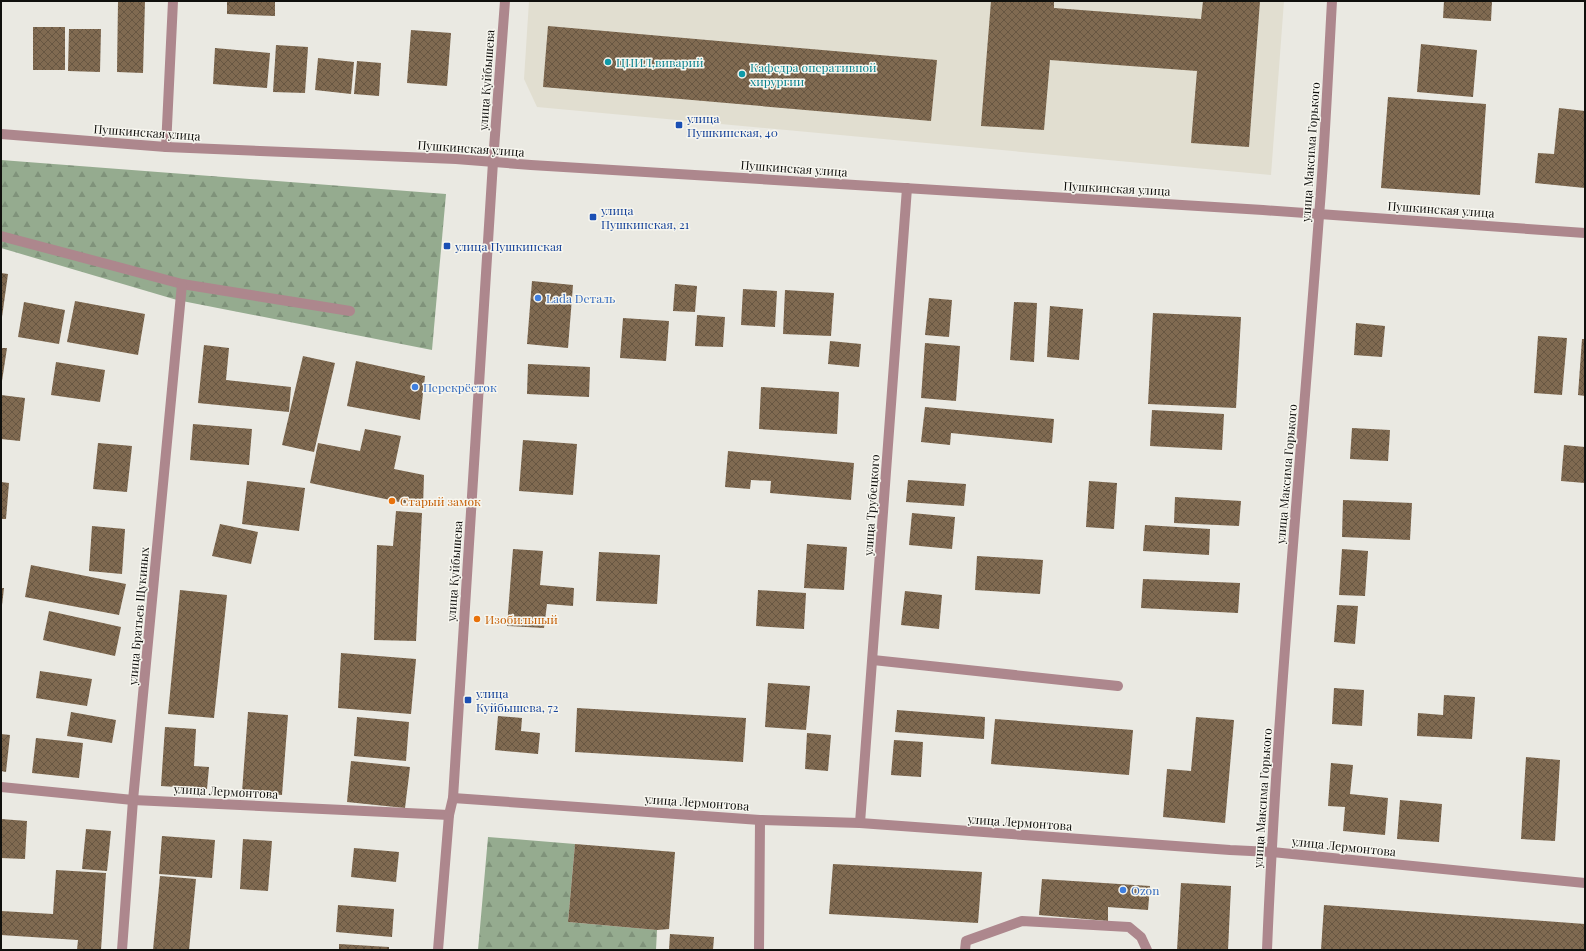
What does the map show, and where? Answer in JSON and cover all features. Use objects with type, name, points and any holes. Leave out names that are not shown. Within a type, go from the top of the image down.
[{"type":"street","points":[[166,147],[173,1]]},
{"type":"street","name":"улица Куйбышева","points":[[438,950],[449,815],[452,798],[493,162],[505,1]]},
{"type":"street","name":"улица Максима Горького","points":[[1268,950],[1272,852],[1286,628],[1320,213],[1332,1]]},
{"type":"street","name":"Пушкинская улица","points":[[1,134],[166,147],[456,159],[1320,213],[1585,233]]},
{"type":"street","name":"улица Трубецкого","points":[[860,823],[907,188]]},
{"type":"street","points":[[1,236],[182,284],[350,311]]},
{"type":"street","name":"улица Братьев Щукиных","points":[[122,950],[134,800],[182,284]]},
{"type":"street","points":[[872,660],[1118,686]]},
{"type":"street","name":"улица Лермонтова","points":[[1,788],[134,800],[449,815]]},
{"type":"street","name":"улица Лермонтова","points":[[452,798],[760,820],[860,823],[1272,852],[1585,883]]},
{"type":"street","points":[[759,950],[760,820]]},
{"type":"street","points":[[965,950],[966,941],[1022,921],[1129,927],[1141,937],[1147,950]]},
{"type":"shaded area","points":[[529,1],[1284,1],[1271,175],[537,107],[524,79]]},
{"type":"green space","points":[[1,160],[446,194],[432,350],[177,300],[1,248]]},
{"type":"green space","points":[[488,837],[575,844],[568,922],[657,930],[656,950],[478,950]]},
{"type":"building","points":[[118,1],[145,1],[143,73],[117,72]]},
{"type":"building","points":[[227,1],[275,1],[275,16],[227,14]]},
{"type":"building","points":[[991,1],[1054,1],[1054,8],[1201,19],[1203,1],[1260,1],[1249,147],[1191,143],[1197,71],[1050,60],[1044,130],[981,126]]},
{"type":"building","points":[[1444,1],[1492,1],[1491,21],[1443,18]]},
{"type":"building","points":[[548,26],[937,60],[931,121],[543,87]]},
{"type":"building","points":[[33,27],[65,27],[65,70],[33,70]]},
{"type":"building","points":[[69,29],[101,29],[100,72],[68,71]]},
{"type":"building","points":[[411,30],[451,33],[447,86],[407,83]]},
{"type":"building","points":[[1421,44],[1477,50],[1473,97],[1417,92]]},
{"type":"building","points":[[276,45],[308,47],[305,93],[273,92]]},
{"type":"building","points":[[215,48],[270,53],[267,88],[213,84]]},
{"type":"building","points":[[318,58],[354,62],[351,94],[315,90]]},
{"type":"building","points":[[357,61],[381,63],[379,96],[354,94]]},
{"type":"building","points":[[1388,97],[1486,104],[1480,195],[1381,188]]},
{"type":"building","points":[[1559,108],[1585,111],[1585,188],[1535,183],[1538,153],[1554,154]]},
{"type":"building","points":[[1,273],[8,274],[2,317],[1,317]]},
{"type":"building","points":[[532,281],[573,285],[568,348],[527,344]]},
{"type":"building","points":[[675,284],[697,286],[695,312],[673,311]]},
{"type":"building","points":[[743,289],[777,291],[775,327],[741,325]]},
{"type":"building","points":[[785,290],[834,293],[831,336],[783,334]]},
{"type":"building","points":[[929,298],[952,300],[949,337],[925,335]]},
{"type":"building","points":[[75,301],[145,314],[138,355],[67,342]]},
{"type":"building","points":[[24,302],[65,310],[59,344],[18,337]]},
{"type":"building","points":[[1014,302],[1037,303],[1034,362],[1010,360]]},
{"type":"building","points":[[1050,306],[1083,309],[1079,360],[1047,357]]},
{"type":"building","points":[[1153,313],[1241,317],[1236,408],[1148,404]]},
{"type":"building","points":[[697,315],[725,317],[723,347],[695,346]]},
{"type":"building","points":[[623,318],[669,321],[666,361],[620,358]]},
{"type":"building","points":[[1356,323],[1385,326],[1382,357],[1354,355]]},
{"type":"building","points":[[1538,336],[1567,338],[1562,395],[1534,393]]},
{"type":"building","points":[[1582,339],[1585,339],[1585,396],[1578,395]]},
{"type":"building","points":[[830,341],[861,344],[859,367],[828,364]]},
{"type":"building","points":[[925,343],[960,346],[956,401],[921,398]]},
{"type":"building","points":[[204,345],[229,348],[226,380],[291,387],[289,412],[198,403]]},
{"type":"building","points":[[1,348],[7,348],[2,381],[1,381]]},
{"type":"building","points":[[303,356],[335,363],[314,452],[282,445]]},
{"type":"building","points":[[356,361],[425,376],[420,420],[347,406]]},
{"type":"building","points":[[56,362],[105,370],[100,402],[51,395]]},
{"type":"building","points":[[528,364],[590,367],[589,397],[527,394]]},
{"type":"building","points":[[761,387],[839,392],[837,434],[759,429]]},
{"type":"building","points":[[1,395],[25,398],[20,441],[1,439]]},
{"type":"building","points":[[925,407],[1054,419],[1052,443],[951,433],[950,445],[921,442]]},
{"type":"building","points":[[1152,410],[1224,414],[1222,450],[1150,446]]},
{"type":"building","points":[[193,424],[252,429],[249,465],[190,460]]},
{"type":"building","points":[[1352,428],[1390,430],[1388,461],[1350,459]]},
{"type":"building","points":[[365,429],[401,436],[394,469],[424,475],[423,507],[310,483],[318,443],[360,451]]},
{"type":"building","points":[[523,440],[577,444],[573,495],[519,491]]},
{"type":"building","points":[[98,443],[132,446],[127,492],[93,489]]},
{"type":"building","points":[[1564,445],[1585,447],[1585,483],[1561,481]]},
{"type":"building","points":[[728,451],[854,463],[851,500],[770,493],[771,481],[751,480],[750,489],[725,487]]},
{"type":"building","points":[[908,480],[966,484],[964,506],[906,502]]},
{"type":"building","points":[[247,481],[305,488],[299,531],[242,524]]},
{"type":"building","points":[[1089,481],[1117,483],[1114,529],[1086,527]]},
{"type":"building","points":[[1,482],[9,483],[6,519],[1,519]]},
{"type":"building","points":[[1175,497],[1241,501],[1239,526],[1174,523]]},
{"type":"building","points":[[1343,500],[1412,503],[1410,540],[1342,537]]},
{"type":"building","points":[[396,511],[422,513],[416,641],[374,640],[377,545],[393,546]]},
{"type":"building","points":[[912,513],[955,517],[952,549],[909,545]]},
{"type":"building","points":[[220,524],[258,532],[251,564],[212,556]]},
{"type":"building","points":[[1145,525],[1210,529],[1209,555],[1143,551]]},
{"type":"building","points":[[92,526],[125,529],[122,574],[89,571]]},
{"type":"building","points":[[807,544],[847,547],[844,590],[804,588]]},
{"type":"building","points":[[513,549],[543,551],[540,585],[574,588],[573,606],[547,604],[544,628],[507,626]]},
{"type":"building","points":[[1342,549],[1368,551],[1365,596],[1339,595]]},
{"type":"building","points":[[599,552],[660,555],[657,604],[596,601]]},
{"type":"building","points":[[977,556],[1043,560],[1040,594],[975,590]]},
{"type":"building","points":[[31,565],[126,584],[119,615],[25,597]]},
{"type":"building","points":[[1143,579],[1240,583],[1238,613],[1141,608]]},
{"type":"building","points":[[1,588],[4,588],[2,605],[1,605]]},
{"type":"building","points":[[180,590],[227,595],[214,718],[168,714]]},
{"type":"building","points":[[758,590],[806,593],[804,629],[756,626]]},
{"type":"building","points":[[905,591],[942,595],[939,629],[901,625]]},
{"type":"building","points":[[1337,605],[1358,606],[1355,644],[1334,642]]},
{"type":"building","points":[[49,611],[121,627],[115,656],[43,640]]},
{"type":"building","points":[[341,653],[416,659],[411,714],[338,708]]},
{"type":"building","points":[[40,671],[92,679],[87,706],[36,698]]},
{"type":"building","points":[[768,683],[810,686],[806,730],[765,727]]},
{"type":"building","points":[[1334,688],[1364,690],[1362,726],[1332,724]]},
{"type":"building","points":[[1444,695],[1475,697],[1472,739],[1417,736],[1418,713],[1443,715]]},
{"type":"building","points":[[577,708],[746,718],[743,762],[575,752]]},
{"type":"building","points":[[897,710],[985,717],[984,739],[895,732]]},
{"type":"building","points":[[71,712],[116,720],[112,743],[67,736]]},
{"type":"building","points":[[248,712],[288,715],[282,795],[242,792]]},
{"type":"building","points":[[498,716],[522,718],[521,731],[540,733],[538,754],[495,750]]},
{"type":"building","points":[[357,717],[409,722],[406,761],[354,756]]},
{"type":"building","points":[[1196,717],[1234,720],[1225,823],[1163,817],[1167,769],[1191,771]]},
{"type":"building","points":[[995,719],[1133,730],[1129,775],[991,764]]},
{"type":"building","points":[[165,727],[196,729],[194,766],[209,767],[207,789],[161,786]]},
{"type":"building","points":[[807,733],[831,735],[828,771],[805,769]]},
{"type":"building","points":[[1,734],[10,735],[6,772],[1,771]]},
{"type":"building","points":[[36,738],[83,743],[79,778],[32,773]]},
{"type":"building","points":[[894,740],[923,742],[921,777],[891,775]]},
{"type":"building","points":[[1526,757],[1560,760],[1555,841],[1521,839]]},
{"type":"building","points":[[351,761],[410,767],[405,808],[347,802]]},
{"type":"building","points":[[1331,763],[1353,765],[1350,794],[1388,798],[1385,835],[1343,831],[1345,807],[1328,806]]},
{"type":"building","points":[[1400,800],[1442,804],[1439,842],[1397,839]]},
{"type":"building","points":[[1,819],[27,821],[25,859],[1,858]]},
{"type":"building","points":[[86,829],[111,831],[107,871],[82,869]]},
{"type":"building","points":[[162,836],[215,840],[212,878],[159,874]]},
{"type":"building","points":[[243,839],[272,841],[268,891],[240,889]]},
{"type":"building","points":[[575,844],[675,852],[669,929],[657,930],[568,922]]},
{"type":"building","points":[[354,848],[399,852],[396,882],[351,877]]},
{"type":"building","points":[[833,864],[982,872],[978,923],[829,914]]},
{"type":"building","points":[[56,870],[106,873],[101,950],[77,950],[78,940],[1,935],[1,911],[53,914]]},
{"type":"building","points":[[160,876],[196,879],[189,950],[153,950]]},
{"type":"building","points":[[1042,879],[1150,886],[1148,910],[1108,907],[1108,921],[1039,915]]},
{"type":"building","points":[[1181,883],[1231,886],[1228,950],[1177,950]]},
{"type":"building","points":[[338,905],[394,909],[392,937],[336,932]]},
{"type":"building","points":[[1324,905],[1585,924],[1585,950],[1321,950]]},
{"type":"building","points":[[670,934],[714,937],[713,950],[669,950]]},
{"type":"building","points":[[339,944],[389,947],[389,950],[339,950]]},
{"type":"place","name":"ЦНИЛ,виварий","points":[[608,62]]},
{"type":"place","name":"Кафедра оперативной хирургии","points":[[742,74]]},
{"type":"place","name":"улица Пушкинская, 40","points":[[679,125]]},
{"type":"place","name":"улица Пушкинская, 21","points":[[593,217]]},
{"type":"place","name":"улица Пушкинская","points":[[447,246]]},
{"type":"place","name":"Lada Dеталь","points":[[538,298]]},
{"type":"place","name":"Перекрёсток","points":[[415,387]]},
{"type":"place","name":"Старый замок","points":[[392,501]]},
{"type":"place","name":"Изобильный","points":[[477,619]]},
{"type":"place","name":"улица Куйбышева, 72","points":[[468,700]]},
{"type":"place","name":"Ozon","points":[[1123,890]]}]
